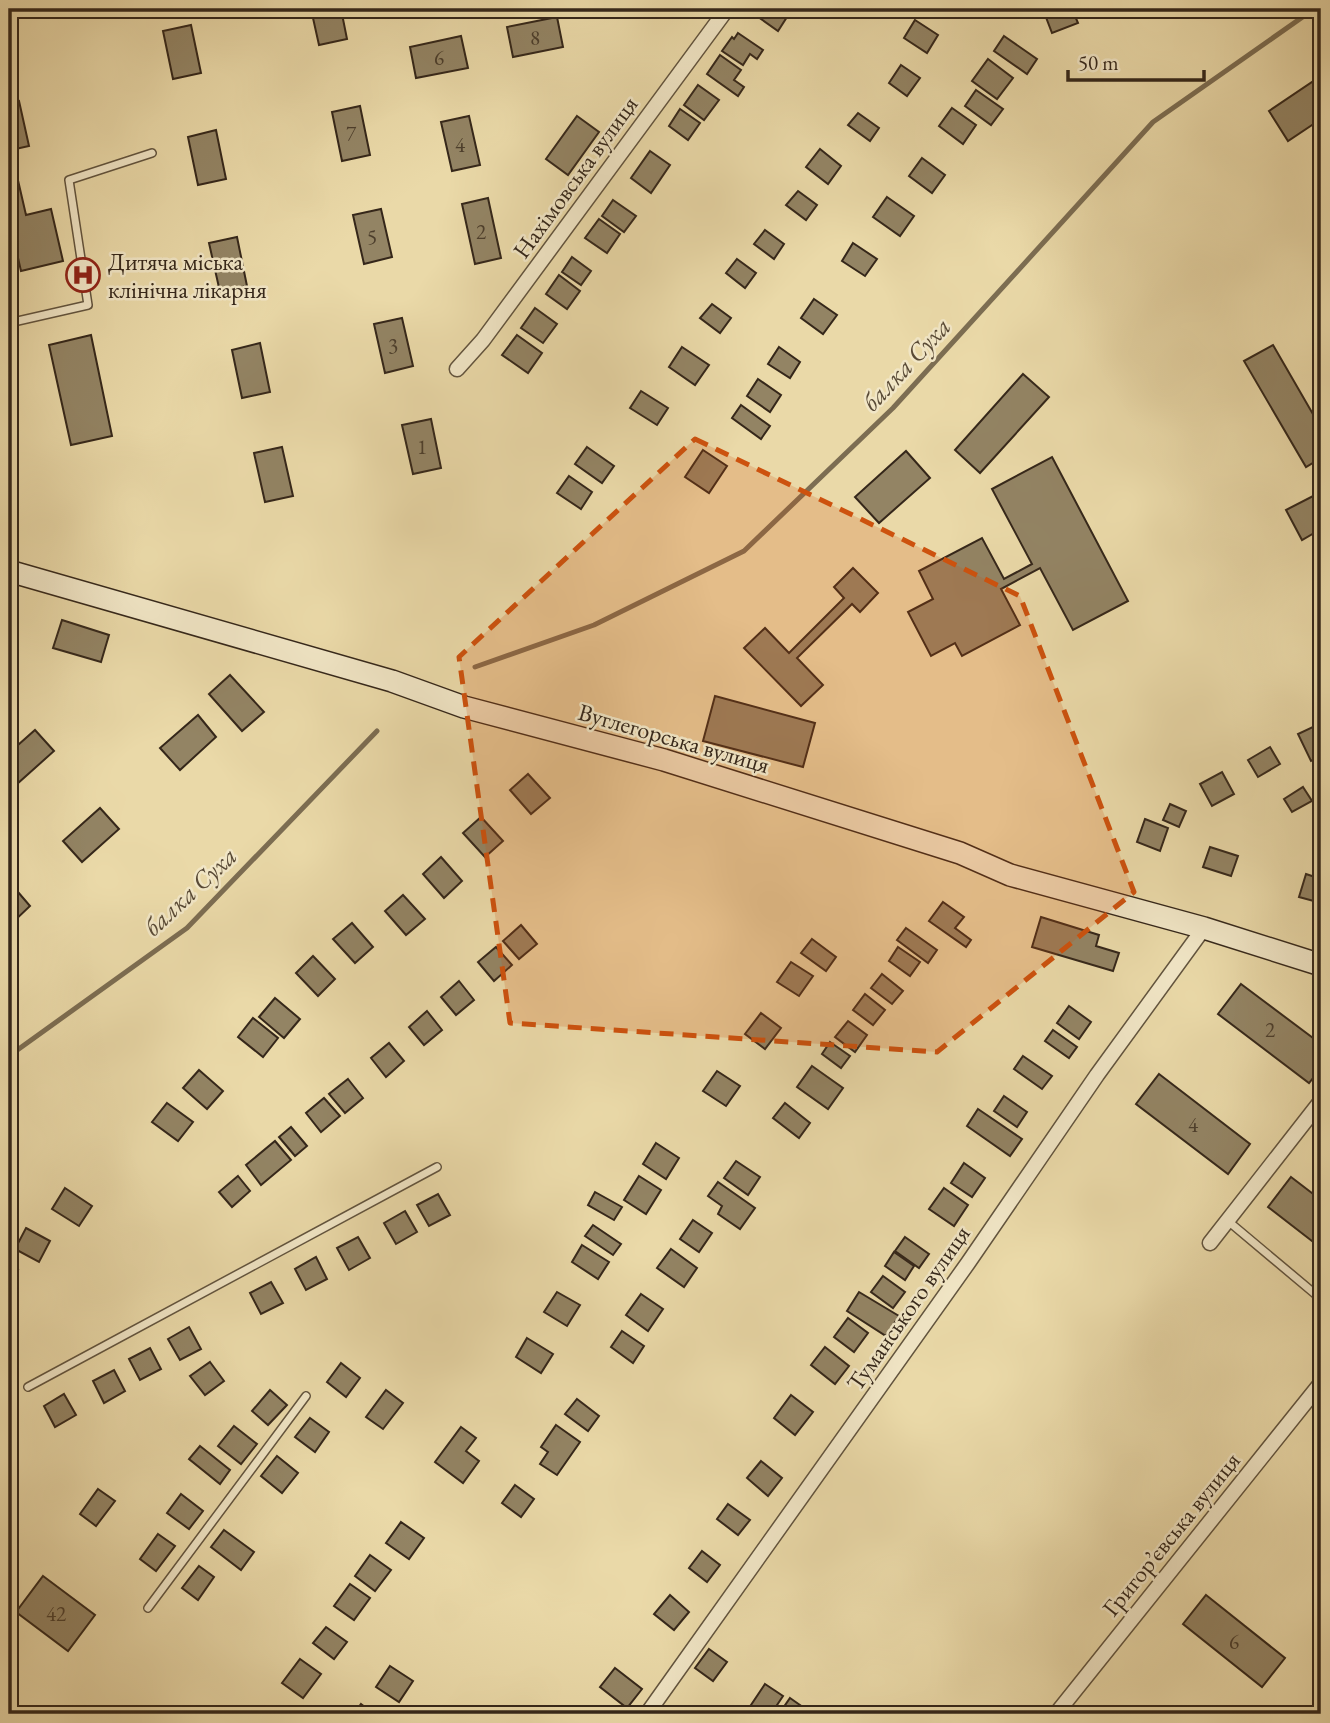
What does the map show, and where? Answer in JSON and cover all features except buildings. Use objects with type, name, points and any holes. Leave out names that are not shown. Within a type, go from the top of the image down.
[{"type":"main road","name":"Вуглегорська вулиця","points":[[9,570],[392,681],[464,708],[664,760],[960,853],[1010,875],[1204,928],[1321,965]]},
{"type":"street","name":"Нахімовська вулиця","points":[[457,369],[483,340],[727,9]]},
{"type":"street","name":"Туманського вулиця","points":[[647,1714],[968,1263],[1097,1075],[1204,928]]},
{"type":"street","points":[[1210,1243],[1321,1101]]},
{"type":"street","name":"Григор’євська вулиця","points":[[1056,1714],[1321,1383]]},
{"type":"lane","points":[[9,323],[88,305],[69,180],[152,153]]},
{"type":"lane","points":[[28,1387],[437,1167]]},
{"type":"lane","points":[[1228,1221],[1321,1299]]},
{"type":"lane","points":[[148,1608],[306,1396]]},
{"type":"highlighted area","points":[[695,439],[1020,596],[1134,892],[937,1052],[510,1023],[459,657]]},
{"type":"waterway","name":"балка Суха","points":[[475,667],[594,625],[744,551],[893,408],[1153,122],[1314,9]]},
{"type":"waterway","name":"балка Суха","points":[[9,1056],[187,928],[377,731]]},
{"type":"place","name":"Дитяча міська клінічна лікарня","points":[[83,275]]}]
